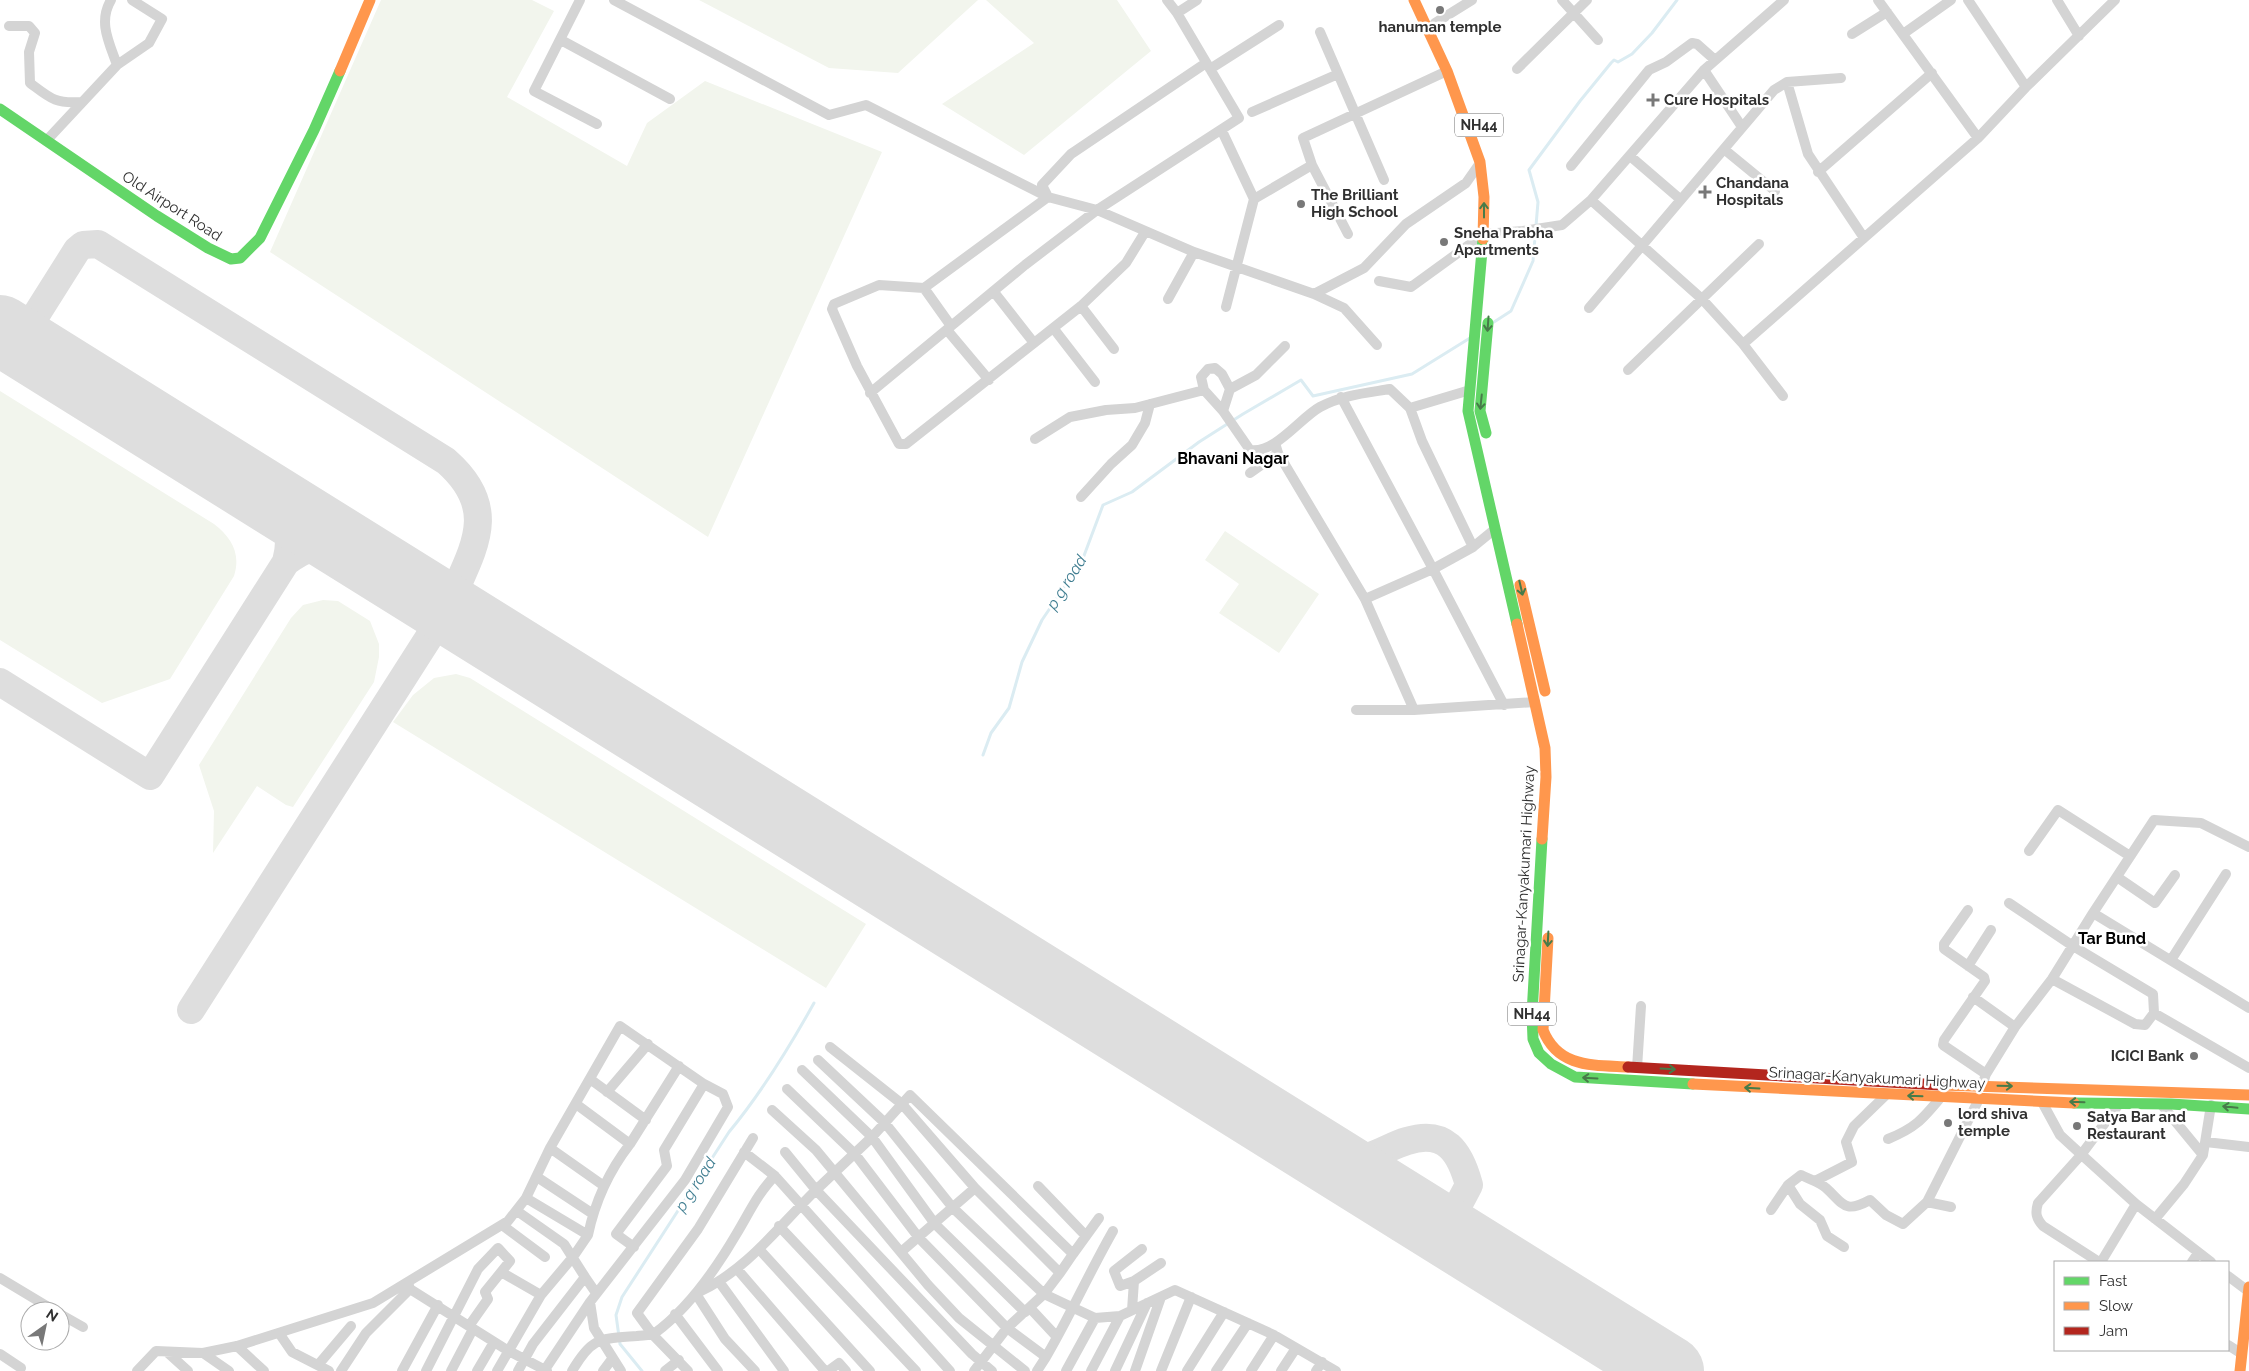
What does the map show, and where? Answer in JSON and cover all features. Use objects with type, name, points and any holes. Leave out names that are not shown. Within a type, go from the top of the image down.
[{"type":"main road","name":"Old Airport Road","points":[[0,109],[157,216],[208,248],[222,256],[240,258],[253,247],[264,230],[314,130],[370,0]]},
{"type":"main road","name":"Srinagar-Kanyakumari Highway","points":[[1414,0],[1447,71],[1480,162],[1490,233]]},
{"type":"main road","name":"Srinagar-Kanyakumari Highway","points":[[1424,0],[1460,73],[1487,146],[1494,194],[1488,259],[1474,352],[1468,411],[1545,748],[1546,777],[1532,999],[1532,1032],[1536,1047],[1544,1059],[1575,1078],[2042,1102],[2211,1104],[2249,1109]]},
{"type":"main road","name":"Srinagar-Kanyakumari Highway","points":[[1488,259],[1491,287]]},
{"type":"main road","points":[[1488,446],[1480,410],[1489,316]]},
{"type":"main road","points":[[1498,490],[1547,702]]},
{"type":"main road","name":"Srinagar-Kanyakumari Highway","points":[[1553,856],[1557,755]]},
{"type":"main road","name":"Srinagar-Kanyakumari Highway","points":[[1549,923],[1543,1030],[1546,1041],[1553,1050],[1578,1064],[1895,1083],[2249,1095]]},
{"type":"main road","points":[[2240,1371],[2248,1316],[2248,1290]]},
{"type":"street","points":[[111,0],[104,12],[107,37],[117,65]]},
{"type":"street","points":[[47,140],[80,102],[117,65],[149,43],[162,19],[132,0]]},
{"type":"street","points":[[580,0],[534,91],[597,124]]},
{"type":"street","points":[[614,0],[829,115],[866,105],[1048,197],[1096,210],[1194,252],[1314,294],[1344,308],[1377,345]]},
{"type":"street","points":[[870,393],[1096,210],[1222,131],[1239,118],[1167,0]]},
{"type":"street","points":[[1177,14],[1197,0]]},
{"type":"street","points":[[1435,23],[1472,0]]},
{"type":"street","points":[[1562,0],[1598,40]]},
{"type":"street","points":[[1517,69],[1587,0]]},
{"type":"street","points":[[1379,281],[1411,287],[1490,233],[1523,231],[1562,225],[1591,200],[1704,70],[1784,0]]},
{"type":"street","points":[[1878,0],[1978,138]]},
{"type":"street","points":[[1903,34],[1951,0]]},
{"type":"street","points":[[1968,0],[2026,87]]},
{"type":"street","points":[[2057,0],[2079,36]]},
{"type":"street","points":[[1743,344],[1978,138],[2026,87],[2115,0]]},
{"type":"street","points":[[1852,34],[1887,12]]},
{"type":"street","points":[[1048,197],[1042,186],[1071,154],[1208,66],[1280,25]]},
{"type":"street","points":[[9,26],[29,26],[35,33],[29,52],[30,83],[46,95],[62,103],[80,102]]},
{"type":"street","points":[[1320,32],[1384,180]]},
{"type":"street","points":[[561,40],[670,98]]},
{"type":"street","points":[[1571,166],[1649,70],[1666,62],[1692,43],[1697,44],[1714,60]]},
{"type":"street","points":[[1704,70],[1742,126]]},
{"type":"street","points":[[1348,234],[1312,165],[1302,138],[1447,71]]},
{"type":"street","points":[[1818,172],[1932,73]]},
{"type":"street","points":[[1252,112],[1338,74]]},
{"type":"street","points":[[1588,308],[1680,199],[1725,150],[1742,126],[1774,90],[1787,82],[1841,78]]},
{"type":"street","points":[[1787,82],[1808,154],[1818,172],[1864,238]]},
{"type":"street","points":[[1222,131],[1254,199],[1226,307]]},
{"type":"street","points":[[1725,150],[1775,191]]},
{"type":"street","points":[[1630,156],[1680,199]]},
{"type":"street","points":[[1314,294],[1364,268],[1406,224],[1466,183],[1480,162]]},
{"type":"street","points":[[1254,199],[1312,165]]},
{"type":"street","points":[[1048,197],[924,288],[879,285],[834,304],[832,309],[870,393],[899,444],[906,444],[1082,306],[1126,263],[1145,232]]},
{"type":"street","points":[[1591,200],[1702,299],[1743,344],[1783,396]]},
{"type":"street","points":[[1628,370],[1759,244]]},
{"type":"street","points":[[1168,298],[1194,252]]},
{"type":"street","points":[[924,288],[949,328],[989,380]]},
{"type":"street","points":[[994,292],[1034,343]]},
{"type":"street","points":[[1082,306],[1114,349]]},
{"type":"street","points":[[1054,329],[1095,382]]},
{"type":"street","points":[[1223,411],[1230,389],[1256,375],[1285,346]]},
{"type":"street","points":[[1230,389],[1222,374],[1214,368],[1208,369],[1202,377],[1204,390],[1223,411],[1250,450],[1257,451],[1277,448]]},
{"type":"street","points":[[1250,473],[1318,408],[1341,397],[1390,389],[1410,408],[1426,450],[1473,547]]},
{"type":"street","points":[[1035,439],[1070,417],[1150,404],[1204,390]]},
{"type":"street","points":[[1410,408],[1470,390]]},
{"type":"street","points":[[1341,397],[1434,569],[1504,705]]},
{"type":"street","points":[[1081,497],[1111,464],[1132,445],[1145,423],[1150,404]]},
{"type":"street","points":[[1277,448],[1366,599],[1414,710]]},
{"type":"street","points":[[1366,599],[1434,569],[1473,547],[1496,529]]},
{"type":"street","points":[[1356,710],[1414,710],[1535,702]]},
{"type":"street","points":[[2029,851],[2058,810],[2130,856]]},
{"type":"street","points":[[1982,1086],[1986,1074],[2015,1027],[2052,979],[2093,912],[2154,820],[2201,823],[2249,847]]},
{"type":"street","points":[[2171,960],[2226,874]]},
{"type":"street","points":[[2117,877],[2155,903],[2175,875]]},
{"type":"street","points":[[2009,903],[2073,946],[2153,994],[2154,1013],[2145,1025],[2135,1024],[2052,979]]},
{"type":"street","points":[[1968,910],[1944,944],[1944,949],[1984,977],[1985,981],[1944,1040],[1943,1045],[1986,1074]]},
{"type":"street","points":[[2093,912],[2249,1008]]},
{"type":"street","points":[[1968,966],[1991,930]]},
{"type":"street","points":[[1973,997],[2015,1027]]},
{"type":"street","points":[[1637,1068],[1641,1006]]},
{"type":"street","points":[[2154,1013],[2249,1068]]},
{"type":"street","points":[[137,1371],[156,1351],[204,1353],[238,1346],[373,1303],[409,1286],[502,1225],[517,1212],[526,1198],[550,1148],[620,1026],[704,1084],[724,1094],[728,1107],[685,1180],[593,1297],[545,1371],[494,1342],[409,1286]]},
{"type":"street","points":[[608,1092],[648,1044]]},
{"type":"street","points":[[830,1047],[902,1104],[975,1188],[1060,1273]]},
{"type":"street","points":[[818,1060],[885,1123],[953,1208],[1044,1294],[1095,1318],[1120,1316],[1175,1290],[1274,1335],[1296,1348],[1319,1366],[1336,1371]]},
{"type":"street","points":[[497,1371],[507,1350],[541,1295],[573,1257],[588,1235],[593,1214],[604,1186],[617,1161],[646,1120],[679,1066]]},
{"type":"street","points":[[802,1070],[872,1137],[935,1224],[1025,1312],[1030,1308]]},
{"type":"street","points":[[590,1079],[646,1120]]},
{"type":"street","points":[[634,1247],[616,1234],[667,1166],[664,1150],[704,1084]]},
{"type":"street","points":[[787,1090],[855,1154],[918,1238],[1007,1328],[1046,1357]]},
{"type":"street","points":[[696,1294],[720,1282],[759,1250],[779,1226],[872,1137],[910,1095],[1073,1254]]},
{"type":"street","points":[[1814,1181],[1834,1169],[1852,1162],[1846,1142],[1854,1126],[1886,1095]]},
{"type":"street","points":[[1888,1139],[1909,1130],[1928,1114],[1940,1097]]},
{"type":"street","points":[[1771,1210],[1788,1185],[1801,1175],[1826,1188],[1835,1199],[1847,1207],[1857,1207],[1870,1200],[1886,1215],[1903,1224],[1927,1202],[1979,1099]]},
{"type":"street","points":[[2042,1102],[2060,1135],[2080,1154],[2136,1204],[2210,1261]]},
{"type":"street","points":[[576,1104],[630,1144]]},
{"type":"street","points":[[2098,1261],[2043,1226],[2037,1219],[2036,1211],[2038,1203],[2119,1104]]},
{"type":"street","points":[[2160,1104],[2203,1155]]},
{"type":"street","points":[[2156,1219],[2184,1184],[2203,1155],[2211,1104]]},
{"type":"street","points":[[772,1110],[816,1150],[835,1171],[901,1252],[959,1318],[1025,1371]]},
{"type":"street","points":[[688,1371],[653,1334],[637,1313],[698,1229],[753,1138]]},
{"type":"street","points":[[2206,1142],[2249,1147]]},
{"type":"street","points":[[550,1148],[604,1186]]},
{"type":"street","points":[[744,1152],[775,1176],[950,1371]]},
{"type":"street","points":[[785,1152],[816,1190],[992,1371]]},
{"type":"street","points":[[572,1371],[582,1354],[600,1339],[653,1334],[696,1294],[719,1263],[752,1208],[775,1176]]},
{"type":"street","points":[[537,1177],[593,1214]]},
{"type":"street","points":[[1788,1185],[1800,1204],[1820,1220],[1827,1236],[1844,1247]]},
{"type":"street","points":[[1038,1186],[1086,1236]]},
{"type":"street","points":[[901,1252],[975,1188]]},
{"type":"street","points":[[526,1198],[588,1235]]},
{"type":"street","points":[[1927,1202],[1951,1207]]},
{"type":"street","points":[[2101,1261],[2136,1204]]},
{"type":"street","points":[[517,1212],[564,1244],[573,1257],[585,1277],[593,1297],[594,1328],[621,1371]]},
{"type":"street","points":[[974,1371],[1007,1328],[1044,1294],[1099,1218]]},
{"type":"street","points":[[502,1225],[545,1257]]},
{"type":"street","points":[[779,1226],[916,1371]]},
{"type":"street","points":[[1037,1371],[1073,1309],[1090,1272],[1113,1231]]},
{"type":"street","points":[[426,1371],[478,1268],[498,1248],[510,1261],[485,1292],[488,1299],[471,1327],[451,1371]]},
{"type":"street","points":[[1142,1249],[1114,1271],[1120,1286],[1134,1281],[1161,1263]]},
{"type":"street","points":[[759,1250],[870,1371]]},
{"type":"street","points":[[2193,1261],[2198,1253]]},
{"type":"street","points":[[737,1269],[827,1371],[839,1363],[846,1371]]},
{"type":"street","points":[[501,1272],[541,1295]]},
{"type":"street","points":[[518,1371],[533,1344],[585,1277]]},
{"type":"street","points":[[2229,1277],[2248,1290]]},
{"type":"street","points":[[1,1281],[38,1301]]},
{"type":"street","points":[[1132,1310],[1134,1281]]},
{"type":"street","points":[[720,1282],[784,1371]]},
{"type":"street","points":[[341,1371],[366,1333],[409,1286]]},
{"type":"street","points":[[696,1294],[725,1339],[755,1371]]},
{"type":"street","points":[[1135,1371],[1161,1296]]},
{"type":"street","points":[[1161,1371],[1191,1297]]},
{"type":"street","points":[[1115,1371],[1147,1303]]},
{"type":"street","points":[[402,1371],[438,1305]]},
{"type":"street","points":[[1030,1308],[1057,1337]]},
{"type":"street","points":[[1187,1371],[1224,1312]]},
{"type":"street","points":[[675,1314],[718,1371]]},
{"type":"street","points":[[1091,1371],[1120,1316]]},
{"type":"street","points":[[1066,1371],[1095,1318]]},
{"type":"street","points":[[70,1320],[83,1328]]},
{"type":"street","points":[[1216,1371],[1248,1323]]},
{"type":"street","points":[[314,1367],[351,1326]]},
{"type":"street","points":[[279,1333],[292,1352],[314,1367],[329,1371]]},
{"type":"street","points":[[1251,1371],[1274,1335]]},
{"type":"street","points":[[477,1371],[494,1342]]},
{"type":"street","points":[[238,1346],[264,1371]]},
{"type":"street","points":[[2229,1346],[2242,1354]]},
{"type":"street","points":[[1282,1371],[1296,1348]]},
{"type":"street","points":[[167,1352],[188,1371]]},
{"type":"street","points":[[204,1353],[229,1371]]},
{"type":"street","points":[[0,1354],[20,1368]]},
{"type":"street","points":[[603,1371],[612,1359]]},
{"type":"street","points":[[665,1371],[678,1360]]},
{"type":"shaded area","points":[[381,0],[532,0],[554,11],[507,97],[627,166],[647,123],[705,81],[882,152],[708,537],[270,252]]},
{"type":"shaded area","points":[[699,0],[978,0],[898,73],[829,68]]},
{"type":"shaded area","points":[[986,0],[1117,0],[1151,51],[1024,155],[942,104],[1034,43]]},
{"type":"shaded area","points":[[0,391],[214,524],[230,541],[236,561],[234,576],[170,679],[102,703],[0,640]]},
{"type":"shaded area","points":[[1225,531],[1319,594],[1279,653],[1219,613],[1239,584],[1205,560]]},
{"type":"shaded area","points":[[323,600],[338,601],[370,621],[379,644],[379,657],[374,682],[293,807],[286,805],[257,786],[213,853],[214,811],[199,765],[291,618],[303,605]]},
{"type":"shaded area","points":[[456,674],[470,678],[866,924],[826,988],[393,722],[413,695],[434,678]]},
{"type":"waterway","points":[[1494,322],[1511,311],[1533,261],[1538,202],[1529,170],[1611,63],[1614,60],[1618,62],[1632,54],[1652,33],[1677,0]]},
{"type":"waterway","name":"p g road","points":[[983,755],[991,733],[1009,708],[1022,662],[1042,620],[1082,561],[1103,505],[1132,492],[1199,442],[1301,380],[1313,396],[1412,374],[1470,338]]},
{"type":"waterway","name":"p g road","points":[[642,1371],[620,1344],[616,1315],[622,1297],[729,1132],[753,1101],[795,1037],[814,1003]]},
{"type":"taxiway","points":[[19,342],[77,250],[83,245],[98,244],[446,461],[463,479],[474,497],[478,515],[477,532],[465,568],[447,609],[191,1010]]},
{"type":"taxiway","points":[[0,682],[150,776],[286,562],[289,536],[285,520],[270,499]]},
{"type":"taxiway","points":[[286,562],[301,552],[323,545],[349,547]]},
{"type":"taxiway","points":[[1312,1149],[1399,1227],[1414,1231],[1426,1232],[1444,1224],[1457,1208],[1469,1185],[1456,1153],[1449,1146],[1432,1138],[1407,1141],[1362,1158],[1325,1157]]},
{"type":"runway","points":[[0,330],[1669,1371]]},
{"type":"traffic: fast","points":[[0,109],[157,216],[208,248],[231,259],[240,258],[260,238],[314,130],[340,71]]},
{"type":"traffic: fast","points":[[1483,239],[1468,411],[1517,624]]},
{"type":"traffic: fast","points":[[1486,433],[1480,411],[1488,323]]},
{"type":"traffic: fast","points":[[1542,839],[1532,1014],[1533,1039],[1539,1053],[1551,1064],[1575,1077],[1693,1084]]},
{"type":"traffic: fast","points":[[2074,1103],[2171,1104],[2249,1109]]},
{"type":"traffic: slow","points":[[340,71],[370,0]]},
{"type":"traffic: slow","points":[[1414,0],[1447,71],[1480,162],[1484,197],[1483,239]]},
{"type":"traffic: slow","points":[[1520,585],[1545,691]]},
{"type":"traffic: slow","points":[[1517,624],[1545,748],[1546,777],[1542,839]]},
{"type":"traffic: slow","points":[[1548,938],[1543,1030],[1550,1042],[1558,1052],[1578,1062],[1602,1066],[1628,1067]]},
{"type":"traffic: slow","points":[[1693,1084],[2074,1103]]},
{"type":"traffic: slow","points":[[1941,1085],[2249,1095]]},
{"type":"traffic: slow","points":[[2240,1371],[2249,1287]]},
{"type":"traffic: jam","points":[[1628,1067],[1941,1085]]},
{"type":"place","name":"hanuman temple","points":[[1440,10]]},
{"type":"place","name":"Cure Hospitals","points":[[1653,100]]},
{"type":"place","name":"Chandana Hospitals","points":[[1705,192]]},
{"type":"place","name":"The Brilliant High School","points":[[1301,204]]},
{"type":"place","name":"Sneha Prabha Apartments","points":[[1444,242]]},
{"type":"place","name":"ICICI Bank","points":[[2194,1056]]},
{"type":"place","name":"lord shiva temple","points":[[1948,1123]]},
{"type":"place","name":"Satya Bar and Restaurant","points":[[2077,1126]]},
{"type":"district","name":"Bhavani Nagar","points":[[1233,458]]},
{"type":"district","name":"Tar Bund","points":[[2112,938]]}]
